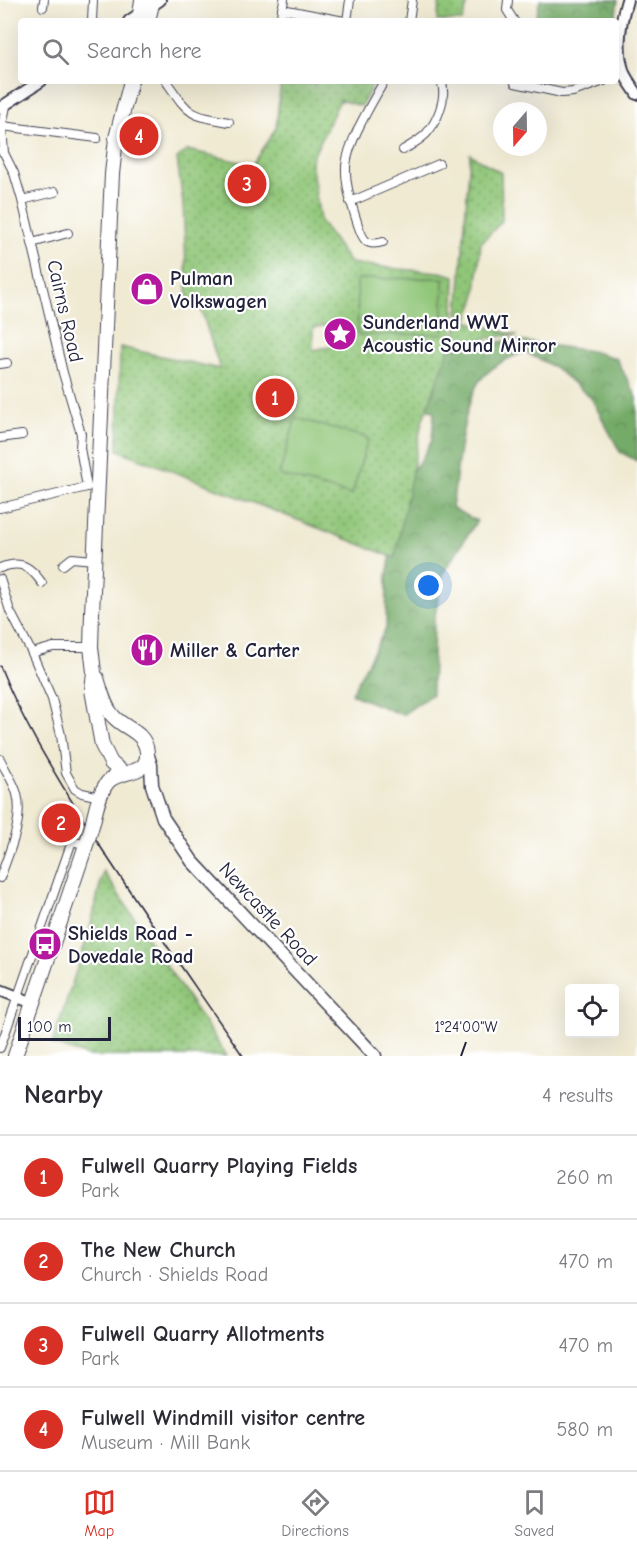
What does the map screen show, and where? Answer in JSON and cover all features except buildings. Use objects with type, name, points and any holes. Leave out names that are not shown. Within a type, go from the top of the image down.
[{"type":"highway","points":[[128,773],[114,767],[106,756],[92,690],[94,672],[91,647],[94,560],[92,490],[98,465],[112,174],[116,138],[130,84]]},
{"type":"highway","points":[[94,672],[109,711],[139,736],[147,753],[144,764],[107,784],[97,800]]},
{"type":"highway","points":[[102,742],[109,730],[126,726]]},
{"type":"highway","points":[[15,1056],[87,842],[106,756]]},
{"type":"main road","name":"Newcastle Road","points":[[147,753],[151,765],[152,785],[163,818],[192,861],[375,1056]]},
{"type":"main road","points":[[128,773],[152,785]]},
{"type":"street","points":[[92,18],[93,0]]},
{"type":"street","points":[[280,18],[284,0]]},
{"type":"street","points":[[347,18],[350,0]]},
{"type":"street","points":[[409,18],[412,0]]},
{"type":"street","points":[[508,0],[507,10],[512,18]]},
{"type":"street","points":[[627,0],[620,33],[620,75],[637,94]]},
{"type":"street","points":[[282,9],[330,18]]},
{"type":"street","points":[[3,107],[37,84]]},
{"type":"street","points":[[168,84],[186,110],[193,114],[229,122]]},
{"type":"street","points":[[382,84],[369,108],[347,160],[346,169],[350,202],[365,240],[375,245],[383,242]]},
{"type":"street","points":[[403,150],[416,142],[433,125],[444,94],[442,84]]},
{"type":"street","points":[[520,84],[561,93],[573,92],[596,84]]},
{"type":"street","name":"Cairns Road","points":[[3,107],[2,151],[14,173],[22,200],[63,374],[81,434],[82,461],[92,490]]},
{"type":"street","points":[[2,126],[97,138]]},
{"type":"street","points":[[350,202],[439,164]]},
{"type":"street","points":[[22,200],[55,192]]},
{"type":"street","points":[[32,243],[68,233]]},
{"type":"street","points":[[0,438],[22,435]]},
{"type":"street","points":[[82,461],[98,465]]},
{"type":"street","points":[[0,508],[92,490]]},
{"type":"street","points":[[63,565],[72,555],[94,560]]},
{"type":"street","points":[[0,568],[7,565],[33,564],[42,583]]},
{"type":"street","points":[[0,579],[10,611],[52,699],[61,735],[66,773],[75,789],[97,800]]},
{"type":"street","points":[[32,653],[53,647],[91,647]]},
{"type":"street","points":[[0,759],[16,793],[19,810],[15,831],[1,874]]},
{"type":"street","points":[[0,1048],[72,841],[87,842]]},
{"type":"street","points":[[0,990],[33,1003]]},
{"type":"green space","points":[[440,0],[469,0],[463,18],[437,18]]},
{"type":"green space","points":[[540,0],[618,0],[615,18],[536,18]]},
{"type":"green space","points":[[281,84],[373,84],[361,106],[340,100],[311,161],[320,221],[350,263],[440,272],[455,276],[453,339],[422,422],[395,558],[118,450],[120,347],[220,369],[198,300],[188,303],[183,204],[177,158],[188,150],[253,165],[276,128]],"holes":[[[337,323],[344,344],[313,350],[313,328]]]},
{"type":"green space","points":[[470,154],[501,173],[502,221],[481,243],[475,301],[467,321],[518,336],[456,343]]},
{"type":"green space","points":[[443,278],[443,334],[358,335],[357,279]]},
{"type":"green space","points":[[512,340],[591,351],[616,358],[637,398],[637,461],[620,452],[591,398],[554,367],[525,352],[502,362],[482,378],[475,389],[465,421],[452,508],[477,521],[443,573],[434,621],[432,694],[402,715],[351,694],[386,628],[387,576],[396,527],[398,490],[422,458],[432,440],[434,411],[403,406],[430,351]]},
{"type":"green space","points":[[296,418],[368,438],[352,495],[279,475]]},
{"type":"green space","points":[[103,871],[227,1056],[88,1056],[52,1044],[90,929]]},
{"type":"railway","points":[[0,666],[27,724],[82,818],[243,1056]]},
{"type":"place","name":"Fulwell Windmill visitor centre","points":[[139,136]]},
{"type":"place","name":"Fulwell Quarry Allotments","points":[[247,184]]},
{"type":"place","name":"Pulman Volkswagen","points":[[147,289]]},
{"type":"place","name":"Sunderland WWI Acoustic Sound Mirror","points":[[340,334]]},
{"type":"place","name":"Fulwell Quarry Playing Fields","points":[[275,398]]},
{"type":"place","name":"Miller & Carter","points":[[147,650]]},
{"type":"place","name":"The New Church","points":[[61,823]]},
{"type":"place","name":"Shields Road - Dovedale Road","points":[[45,944]]}]
